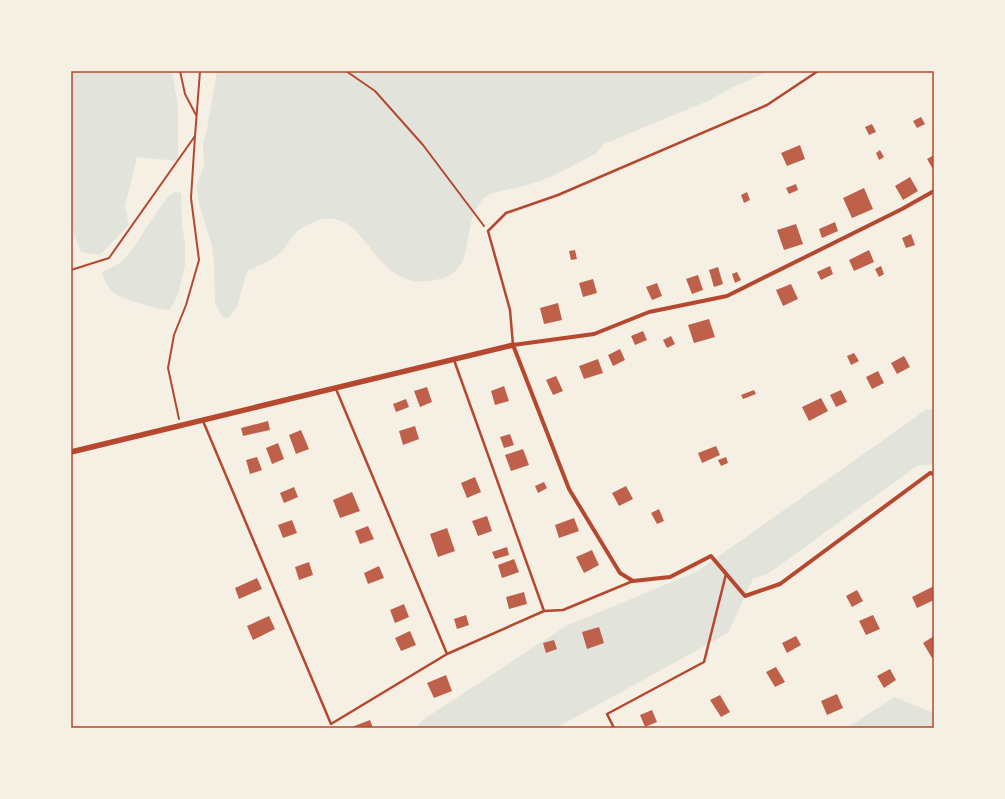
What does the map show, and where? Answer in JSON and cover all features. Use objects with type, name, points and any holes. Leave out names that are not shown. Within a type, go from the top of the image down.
[{"type":"street","points":[[71,452],[514,345],[594,334],[649,312],[727,296],[826,248],[934,191]]},
{"type":"street","points":[[514,345],[569,489],[620,573],[633,581],[670,577],[711,556],[746,596],[780,584],[930,474],[934,474]]},
{"type":"lane","points":[[514,345],[510,310],[488,231],[506,213],[558,195],[767,105],[818,71]]},
{"type":"lane","points":[[454,360],[544,611]]},
{"type":"lane","points":[[335,388],[447,654]]},
{"type":"lane","points":[[202,420],[331,724],[447,654],[544,611],[563,610],[633,581]]},
{"type":"lane","points":[[614,728],[607,714],[704,662],[726,574]]},
{"type":"path","points":[[180,71],[185,94],[196,115]]},
{"type":"path","points":[[181,426],[168,368],[174,335],[186,305],[199,260],[191,198],[200,71]]},
{"type":"path","points":[[346,71],[375,91],[418,139],[488,231]]},
{"type":"path","points":[[71,270],[109,258],[195,136]]},
{"type":"shaded area","points":[[71,71],[172,71],[178,107],[178,161],[137,157],[125,206],[129,225],[100,255],[81,252],[73,231],[71,231]]},
{"type":"shaded area","points":[[217,71],[769,71],[731,88],[710,100],[604,144],[597,153],[550,177],[529,185],[496,192],[489,195],[483,199],[476,209],[464,256],[460,266],[452,274],[440,279],[417,281],[400,276],[386,266],[352,228],[339,220],[323,219],[310,223],[298,231],[276,257],[247,271],[237,307],[229,317],[223,318],[215,303],[212,246],[199,203],[196,186],[204,166],[203,144]]},
{"type":"shaded area","points":[[175,192],[181,193],[185,265],[179,291],[170,310],[165,310],[132,301],[114,293],[105,281],[102,272],[120,263],[135,245],[169,196]]},
{"type":"shaded area","points":[[927,409],[934,410],[934,464],[917,466],[769,573],[753,579],[728,633],[556,728],[414,728],[427,717],[566,626],[698,571]]},
{"type":"shaded area","points":[[894,697],[934,713],[934,728],[847,728]]},
{"type":"building","points":[[921,117],[925,124],[917,128],[913,121]]},
{"type":"building","points":[[872,124],[876,132],[869,135],[865,127]]},
{"type":"building","points":[[800,145],[805,159],[787,166],[781,153]]},
{"type":"building","points":[[880,150],[884,157],[879,160],[876,153]]},
{"type":"building","points":[[934,155],[934,171],[927,159]]},
{"type":"building","points":[[910,177],[918,191],[903,200],[895,186]]},
{"type":"building","points":[[796,184],[798,190],[789,194],[786,188]]},
{"type":"building","points":[[864,188],[873,209],[852,218],[843,198]]},
{"type":"building","points":[[747,192],[750,200],[744,203],[741,195]]},
{"type":"building","points":[[835,222],[838,231],[822,238],[819,229]]},
{"type":"building","points":[[796,224],[803,244],[784,250],[777,230]]},
{"type":"building","points":[[911,234],[915,245],[906,248],[902,238]]},
{"type":"building","points":[[575,250],[577,259],[571,260],[569,251]]},
{"type":"building","points":[[869,250],[874,262],[854,271],[849,260]]},
{"type":"building","points":[[830,266],[833,274],[821,280],[817,272]]},
{"type":"building","points":[[881,266],[884,274],[879,277],[875,269]]},
{"type":"building","points":[[718,267],[723,284],[714,287],[709,270]]},
{"type":"building","points":[[737,272],[741,280],[735,283],[732,274]]},
{"type":"building","points":[[698,275],[703,290],[692,294],[686,279]]},
{"type":"building","points":[[593,279],[597,293],[583,297],[579,283]]},
{"type":"building","points":[[657,283],[662,296],[652,300],[646,287]]},
{"type":"building","points":[[791,284],[798,299],[783,306],[776,290]]},
{"type":"building","points":[[558,303],[562,320],[544,324],[540,308]]},
{"type":"building","points":[[709,319],[715,337],[694,343],[688,325]]},
{"type":"building","points":[[643,331],[647,340],[635,345],[631,336]]},
{"type":"building","points":[[671,336],[675,344],[667,348],[663,340]]},
{"type":"building","points":[[620,349],[625,360],[613,366],[608,355]]},
{"type":"building","points":[[854,353],[859,361],[851,365],[847,356]]},
{"type":"building","points":[[904,356],[910,367],[897,374],[891,363]]},
{"type":"building","points":[[598,359],[603,373],[584,379],[579,366]]},
{"type":"building","points":[[878,371],[884,383],[872,389],[866,377]]},
{"type":"building","points":[[556,376],[563,391],[553,395],[546,380]]},
{"type":"building","points":[[504,386],[509,401],[495,405],[491,391]]},
{"type":"building","points":[[427,387],[432,402],[420,407],[414,391]]},
{"type":"building","points":[[754,390],[756,394],[743,399],[741,395]]},
{"type":"building","points":[[841,390],[847,402],[836,407],[830,395]]},
{"type":"building","points":[[821,398],[828,411],[809,421],[802,407]]},
{"type":"building","points":[[406,399],[409,407],[396,412],[393,404]]},
{"type":"building","points":[[268,421],[270,430],[243,436],[241,428]]},
{"type":"building","points":[[415,426],[419,439],[403,445],[399,431]]},
{"type":"building","points":[[301,430],[309,449],[296,454],[289,435]]},
{"type":"building","points":[[510,434],[514,445],[504,448],[500,437]]},
{"type":"building","points":[[278,443],[284,459],[272,464],[266,448]]},
{"type":"building","points":[[716,446],[720,455],[702,463],[698,453]]},
{"type":"building","points":[[523,449],[529,465],[511,471],[505,455]]},
{"type":"building","points":[[257,457],[262,470],[250,474],[246,460]]},
{"type":"building","points":[[726,457],[728,463],[721,466],[718,460]]},
{"type":"building","points":[[475,477],[481,492],[467,498],[461,483]]},
{"type":"building","points":[[544,482],[547,488],[538,493],[535,486]]},
{"type":"building","points":[[626,486],[633,499],[619,506],[612,493]]},
{"type":"building","points":[[294,487],[298,497],[284,503],[280,493]]},
{"type":"building","points":[[352,492],[360,511],[340,518],[333,500]]},
{"type":"building","points":[[659,509],[664,521],[657,524],[651,513]]},
{"type":"building","points":[[487,516],[492,531],[478,536],[472,521]]},
{"type":"building","points":[[574,518],[579,531],[559,538],[555,525]]},
{"type":"building","points":[[292,520],[297,533],[283,538],[278,525]]},
{"type":"building","points":[[368,526],[374,539],[360,544],[355,531]]},
{"type":"building","points":[[447,528],[455,551],[438,557],[430,534]]},
{"type":"building","points":[[507,547],[509,555],[495,559],[492,552]]},
{"type":"building","points":[[592,550],[599,565],[584,573],[576,557]]},
{"type":"building","points":[[514,559],[519,572],[502,578],[498,565]]},
{"type":"building","points":[[309,562],[313,575],[299,580],[295,567]]},
{"type":"building","points":[[379,566],[384,578],[368,584],[364,573]]},
{"type":"building","points":[[257,578],[262,589],[239,599],[235,588]]},
{"type":"building","points":[[934,586],[934,600],[917,608],[912,597]]},
{"type":"building","points":[[857,590],[863,601],[852,607],[846,596]]},
{"type":"building","points":[[524,592],[527,604],[509,609],[506,597]]},
{"type":"building","points":[[404,604],[409,617],[395,623],[390,610]]},
{"type":"building","points":[[466,615],[469,625],[457,629],[454,619]]},
{"type":"building","points":[[873,615],[880,629],[866,635],[859,621]]},
{"type":"building","points":[[269,616],[275,629],[253,640],[247,626]]},
{"type":"building","points":[[599,627],[604,643],[587,649],[582,632]]},
{"type":"building","points":[[410,631],[416,645],[401,651],[395,638]]},
{"type":"building","points":[[796,636],[801,645],[787,653],[782,643]]},
{"type":"building","points":[[934,636],[934,657],[932,658],[923,643]]},
{"type":"building","points":[[554,640],[557,649],[546,653],[543,643]]},
{"type":"building","points":[[776,667],[785,682],[775,687],[766,672]]},
{"type":"building","points":[[890,669],[896,680],[884,688],[877,676]]},
{"type":"building","points":[[446,675],[452,691],[434,698],[427,683]]},
{"type":"building","points":[[837,694],[843,708],[827,715],[821,701]]},
{"type":"building","points":[[720,695],[730,712],[721,717],[710,700]]},
{"type":"building","points":[[652,710],[657,722],[645,727],[640,715]]},
{"type":"building","points":[[370,720],[373,728],[349,728]]}]
